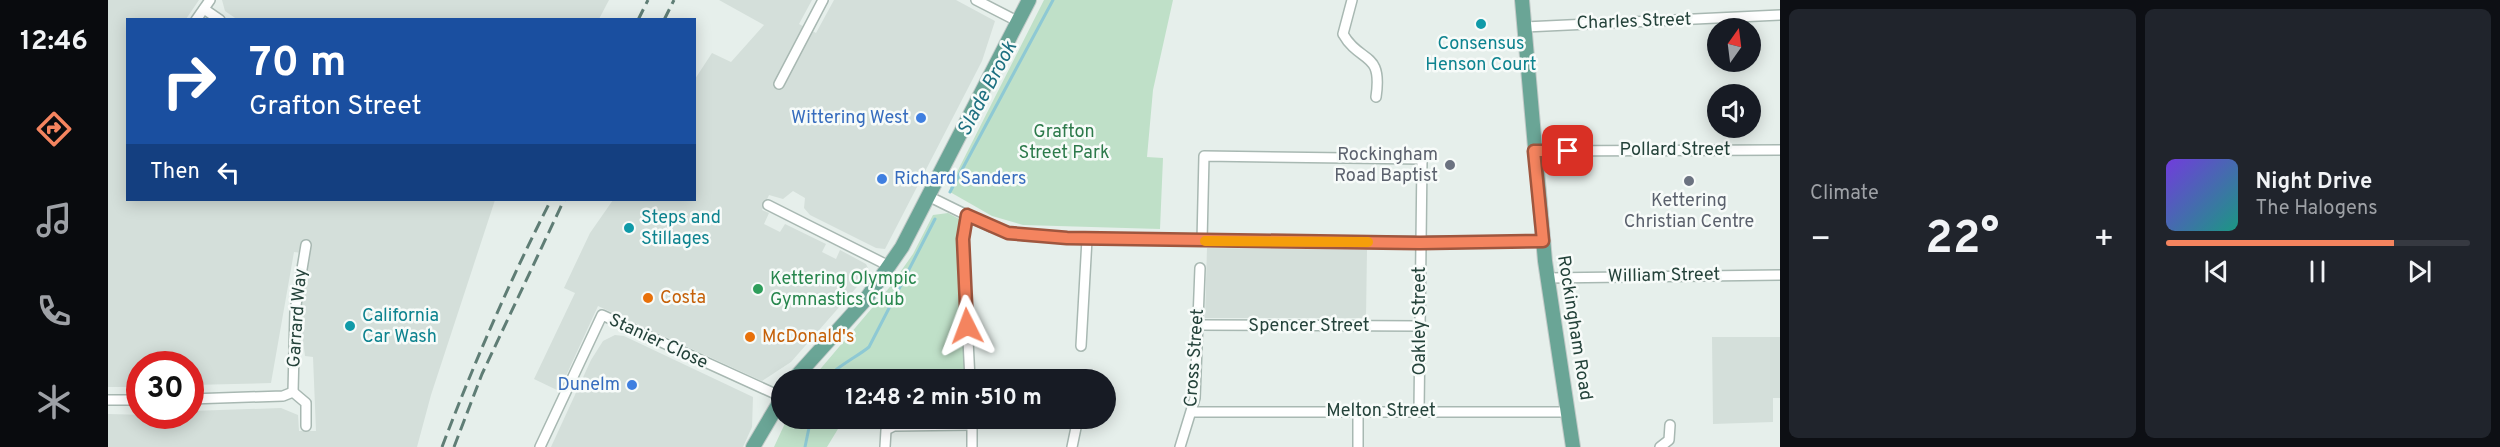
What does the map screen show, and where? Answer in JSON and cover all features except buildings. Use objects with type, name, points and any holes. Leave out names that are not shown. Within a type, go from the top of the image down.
[{"type":"main road","points":[[803,369],[866,299],[889,266],[1029,0]]},
{"type":"main road","name":"Rockingham Road","points":[[1522,0],[1547,279],[1574,447]]},
{"type":"main road","points":[[753,447],[771,417]]},
{"type":"street","points":[[197,18],[210,0]]},
{"type":"street","points":[[779,84],[823,0]]},
{"type":"street","points":[[976,0],[1018,22]]},
{"type":"street","points":[[1352,0],[1342,34],[1374,64],[1379,77],[1376,97]]},
{"type":"street","points":[[204,9],[217,18]]},
{"type":"street","name":"Charles Street","points":[[1525,27],[1780,15]]},
{"type":"street","name":"Pollard Street","points":[[1534,151],[1780,150]]},
{"type":"street","name":"Oakley Street","points":[[1202,241],[1204,156],[1422,159],[1419,411]]},
{"type":"street","points":[[928,195],[1008,233],[1088,239],[1420,243],[1543,241]]},
{"type":"street","points":[[768,206],[889,266]]},
{"type":"street","points":[[967,215],[963,239],[969,369]]},
{"type":"street","points":[[1081,346],[1088,239]]},
{"type":"street","name":"Garrard Way","points":[[293,392],[295,310],[306,245]]},
{"type":"street","name":"Cross Street","points":[[1180,447],[1193,412],[1200,268]]},
{"type":"street","name":"William Street","points":[[1547,279],[1780,275]]},
{"type":"street","name":"Stanier Close","points":[[540,447],[602,315],[771,393]]},
{"type":"street","name":"Spencer Street","points":[[1198,325],[1420,326]]},
{"type":"street","name":"Garrard Way","points":[[204,399],[283,396],[293,392]]},
{"type":"street","name":"Garrard Way","points":[[293,392],[306,403],[306,426]]},
{"type":"street","points":[[108,400],[126,400]]},
{"type":"street","points":[[1358,411],[1358,447]]},
{"type":"street","name":"Melton Street","points":[[1193,412],[1569,412]]},
{"type":"street","points":[[1660,447],[1669,440],[1670,425]]},
{"type":"street","points":[[885,447],[886,430],[888,429]]},
{"type":"street","points":[[972,429],[972,447]]},
{"type":"street","points":[[1072,447],[1076,429]]},
{"type":"shaded area","points":[[108,0],[199,0],[187,18],[126,18],[126,201],[495,201],[431,395],[417,447],[108,447],[108,414],[126,414],[126,429],[204,429],[204,411],[281,408],[298,415],[299,431],[316,431],[313,357],[305,356],[301,324],[301,303],[310,254],[294,252],[271,383],[204,385],[204,351],[126,351],[126,387],[108,387]]},
{"type":"shaded area","points":[[222,0],[609,0],[600,18],[235,18],[225,11]]},
{"type":"shaded area","points":[[719,0],[812,0],[799,24],[816,33],[834,0],[956,0],[995,21],[982,61],[885,249],[876,248],[810,215],[804,208],[805,198],[793,191],[783,199],[769,195],[762,210],[769,213],[764,224],[780,232],[785,224],[826,244],[822,252],[836,259],[840,250],[866,264],[870,272],[791,362],[780,369],[771,369],[771,375],[762,381],[598,306],[559,391],[534,379],[575,293],[564,288],[590,233],[612,201],[696,201],[696,77],[712,53],[731,62],[764,25]]},
{"type":"shaded area","points":[[1207,248],[1367,250],[1366,318],[1205,318]]},
{"type":"shaded area","points":[[615,335],[624,336],[753,397],[752,427],[743,447],[551,447],[591,360],[603,341]]},
{"type":"shaded area","points":[[1712,337],[1780,337],[1780,398],[1773,398],[1773,422],[1713,424]]},
{"type":"green space","name":"Grafton Street Park","points":[[1044,0],[1173,0],[1153,90],[1147,157],[1163,158],[1160,229],[1023,225],[992,216],[950,192],[950,186]]},
{"type":"green space","points":[[948,213],[963,221],[968,369],[820,369],[889,288],[913,254],[933,215]]},
{"type":"green space","points":[[782,429],[838,429],[827,447],[774,447]]},
{"type":"waterway","name":"Slade Brook","points":[[950,192],[1053,0]]},
{"type":"waterway","name":"Slade Brook","points":[[837,369],[869,347],[935,219]]},
{"type":"waterway","name":"Slade Brook","points":[[805,447],[809,429]]},
{"type":"railway","points":[[639,18],[648,0]]},
{"type":"railway","points":[[665,18],[674,0]]},
{"type":"railway","points":[[442,447],[493,322],[551,201]]},
{"type":"railway","points":[[454,447],[482,374],[564,201]]},
{"type":"slow traffic","points":[[1205,241],[1368,242]]},
{"type":"place","name":"Consensus Henson Court","points":[[1481,24]]},
{"type":"place","name":"Wittering West","points":[[921,118]]},
{"type":"place","name":"Rockingham Road Baptist","points":[[1450,165]]},
{"type":"place","name":"Richard Sanders","points":[[882,179]]},
{"type":"place","name":"Kettering Christian Centre","points":[[1689,181]]},
{"type":"place","name":"Steps and Stillages","points":[[629,228]]},
{"type":"place","name":"Kettering Olympic Gymnastics Club","points":[[758,289]]},
{"type":"place","name":"Costa","points":[[648,298]]},
{"type":"place","name":"California Car Wash","points":[[350,326]]},
{"type":"place","name":"McDonald's","points":[[750,337]]},
{"type":"place","name":"Dunelm","points":[[632,385]]},
{"type":"route","points":[[967,326],[963,239],[967,215],[1008,233],[1067,238],[1420,243],[1543,241],[1534,151],[1568,151]]}]
